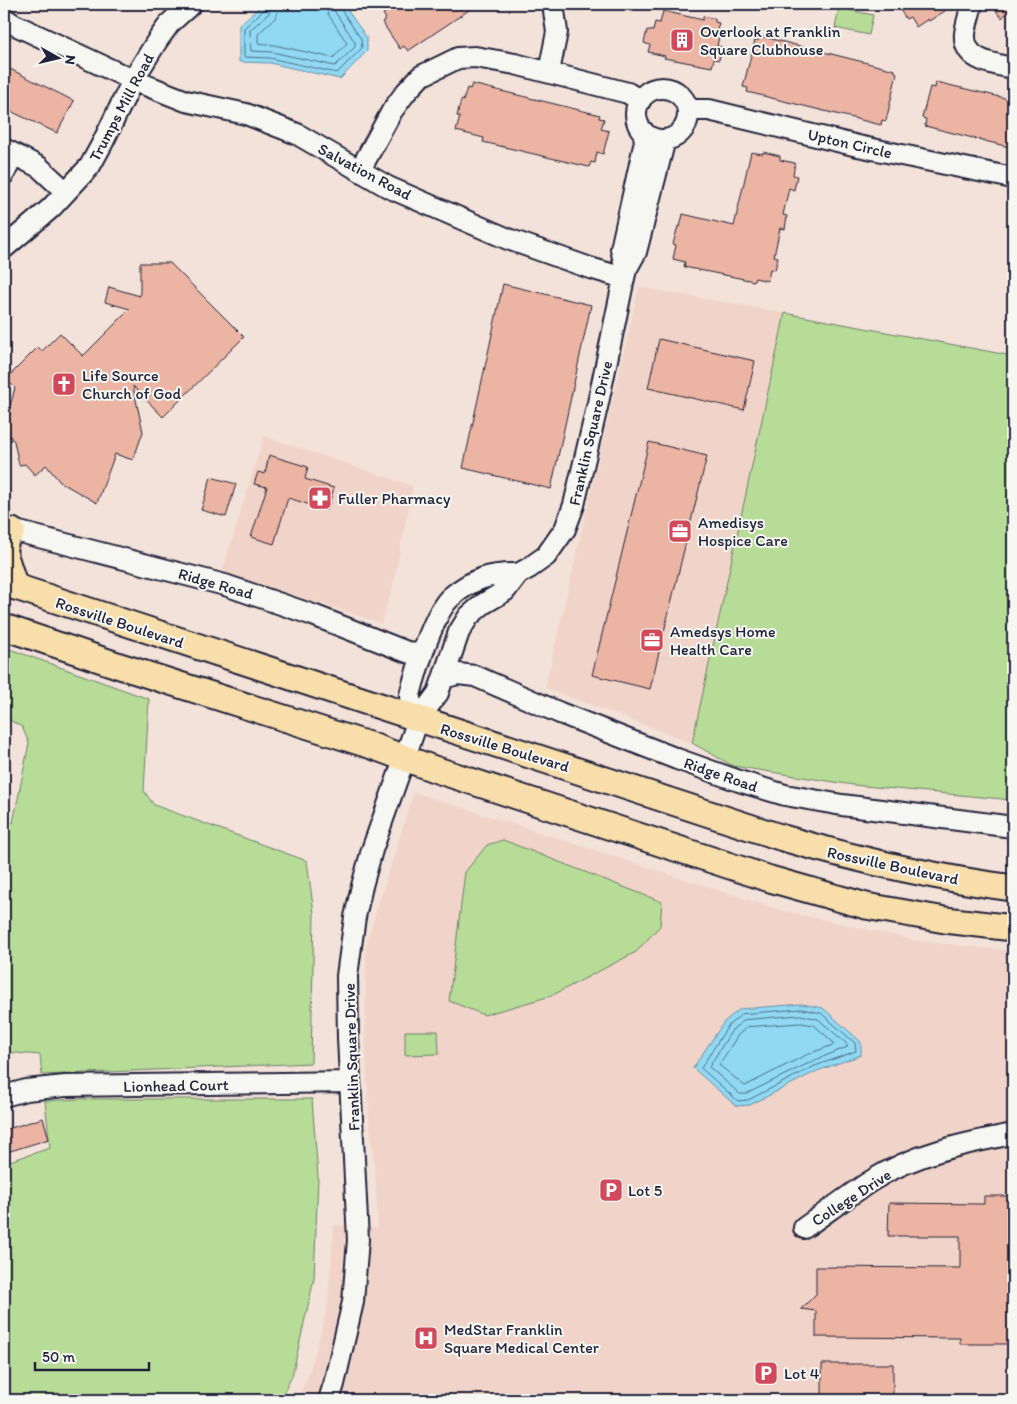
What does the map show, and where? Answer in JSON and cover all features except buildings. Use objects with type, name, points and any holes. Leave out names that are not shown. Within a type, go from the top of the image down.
[{"type":"main road","points":[[6,540],[9,585]]},
{"type":"main road","name":"Rossville Boulevard","points":[[9,585],[418,720],[820,849],[938,877],[1013,888]]},
{"type":"main road","points":[[4,628],[760,876],[866,906],[945,920],[1013,928]]},
{"type":"street","name":"Trumps Mill Road","points":[[4,248],[51,208],[90,166],[133,80],[170,23],[191,4]]},
{"type":"street","points":[[549,72],[557,32],[554,4]]},
{"type":"street","points":[[972,4],[965,34],[966,48],[973,56],[983,61],[1013,68]]},
{"type":"street","name":"Salvation Road","points":[[4,18],[13,24],[133,80],[186,101],[246,114],[297,134],[388,187],[508,239],[590,268],[625,274]]},
{"type":"street","points":[[360,170],[392,110],[420,76],[458,58],[475,57],[549,72],[628,93],[640,101]]},
{"type":"street","points":[[668,88],[682,97],[688,112],[684,127],[680,133],[666,140],[649,137],[643,132],[636,117],[636,108],[645,94],[652,90],[668,88]]},
{"type":"street","name":"Upton Circle","points":[[688,112],[709,110],[858,146],[1013,178]]},
{"type":"street","name":"Franklin Square Drive","points":[[625,274],[621,249],[645,142],[643,132]]},
{"type":"street","name":"Franklin Square Drive","points":[[329,1400],[353,1302],[357,1268],[358,1206],[350,1082],[347,976],[352,933],[362,886],[372,850],[418,720],[438,694],[459,632],[469,616],[483,604],[505,591],[518,574],[546,556],[565,529],[574,505],[598,404],[625,274],[636,252],[666,140]]},
{"type":"street","points":[[4,174],[9,152],[39,167],[66,192]]},
{"type":"street","name":"Ridge Road","points":[[6,540],[96,551],[225,585],[304,612],[407,652],[422,654]]},
{"type":"street","name":"Franklin Square Drive","points":[[418,720],[410,696],[422,654],[449,598],[469,584],[484,577],[500,574],[518,574]]},
{"type":"street","name":"Ridge Road","points":[[443,678],[458,674],[475,676],[560,713],[663,754],[784,795],[842,805],[1013,827]]},
{"type":"street","name":"Lionhead Court","points":[[4,1096],[26,1090],[65,1086],[350,1082]]},
{"type":"street","name":"College Drive","points":[[804,1228],[872,1181],[916,1159],[966,1143],[1013,1134]]},
{"type":"shaded area","points":[[639,287],[785,313],[724,608],[692,743],[545,688]]},
{"type":"shaded area","points":[[264,436],[413,486],[392,590],[381,623],[222,572]]},
{"type":"shaded area","points":[[414,792],[780,910],[919,941],[1013,951],[1013,1400],[296,1400],[307,1379],[327,1311],[334,1225],[378,1228],[369,1118],[365,1035],[366,944]]},
{"type":"green space","points":[[839,8],[873,15],[869,35],[835,28]]},
{"type":"green space","points":[[785,313],[1013,356],[1013,800],[853,785],[733,766],[692,743]]},
{"type":"green space","points":[[4,647],[149,699],[144,791],[154,805],[307,861],[314,913],[311,1063],[42,1075],[40,1055],[4,1052],[4,818],[13,823],[29,743],[22,727],[4,717]]},
{"type":"green space","points":[[503,840],[662,902],[660,926],[636,952],[551,996],[484,1015],[449,1001],[465,872],[487,845]]},
{"type":"green space","points":[[405,1031],[438,1031],[439,1054],[405,1055]]},
{"type":"green space","points":[[78,1099],[312,1099],[318,1177],[314,1279],[292,1376],[280,1400],[4,1400],[4,1163],[50,1148],[45,1101]]},
{"type":"water","points":[[263,4],[343,4],[367,38],[367,51],[340,79],[270,63],[239,62],[239,25]]},
{"type":"water","points":[[802,1004],[823,1008],[861,1042],[861,1055],[817,1071],[750,1105],[736,1106],[693,1068],[724,1022],[740,1009]]},
{"type":"place","name":"Overlook at Franklin Square Clubhouse","points":[[682,40]]},
{"type":"place","name":"Life Source Church of God","points":[[64,384]]},
{"type":"place","name":"Fuller Pharmacy","points":[[320,498]]},
{"type":"place","name":"Amedisys Hospice Care","points":[[680,531]]},
{"type":"place","name":"Amedsys Home Health Care","points":[[652,640]]},
{"type":"place","name":"Lot 5","points":[[611,1190]]},
{"type":"place","name":"MedStar Franklin Square Medical Center","points":[[426,1338]]},
{"type":"place","name":"Lot 4","points":[[766,1373]]}]
